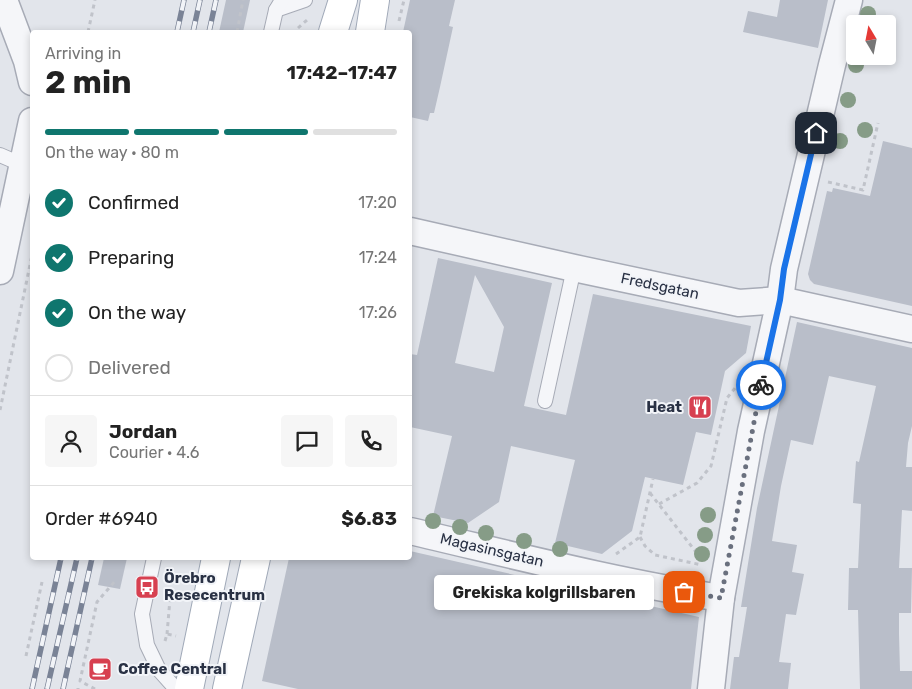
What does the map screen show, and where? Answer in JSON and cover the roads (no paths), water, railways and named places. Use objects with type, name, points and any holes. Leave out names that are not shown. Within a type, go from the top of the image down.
[{"type":"main road","points":[[334,30],[343,0]]},
{"type":"main road","points":[[370,30],[376,0]]},
{"type":"main road","points":[[189,689],[216,560]]},
{"type":"main road","points":[[228,689],[256,560]]},
{"type":"street","points":[[4,0],[30,72]]},
{"type":"street","points":[[711,689],[721,598],[751,431],[780,300],[784,269],[849,0]]},
{"type":"street","points":[[1,264],[11,160],[30,125]]},
{"type":"street","name":"Fredsgatan","points":[[412,231],[739,303],[780,300],[912,329]]},
{"type":"street","name":"Magasinsgatan","points":[[412,531],[596,574],[721,598]]},
{"type":"lane","points":[[272,30],[279,5],[304,0]]},
{"type":"lane","points":[[545,401],[574,268]]},
{"type":"lane","points":[[154,560],[142,614],[144,629],[147,645],[159,670],[176,689]]},
{"type":"railway","points":[[177,30],[184,0]]},
{"type":"railway","points":[[193,30],[200,0]]},
{"type":"railway","points":[[209,30],[216,0]]},
{"type":"railway","points":[[32,689],[61,560]]},
{"type":"railway","points":[[47,689],[77,560]]},
{"type":"railway","points":[[63,689],[92,560]]},
{"type":"place","name":"Heat","points":[[700,407]]},
{"type":"place","name":"Örebro Resecentrum","points":[[147,587]]},
{"type":"place","name":"Grekiska kolgrillsbaren","points":[[684,592]]},
{"type":"place","name":"Coffee Central","points":[[100,669]]}]
